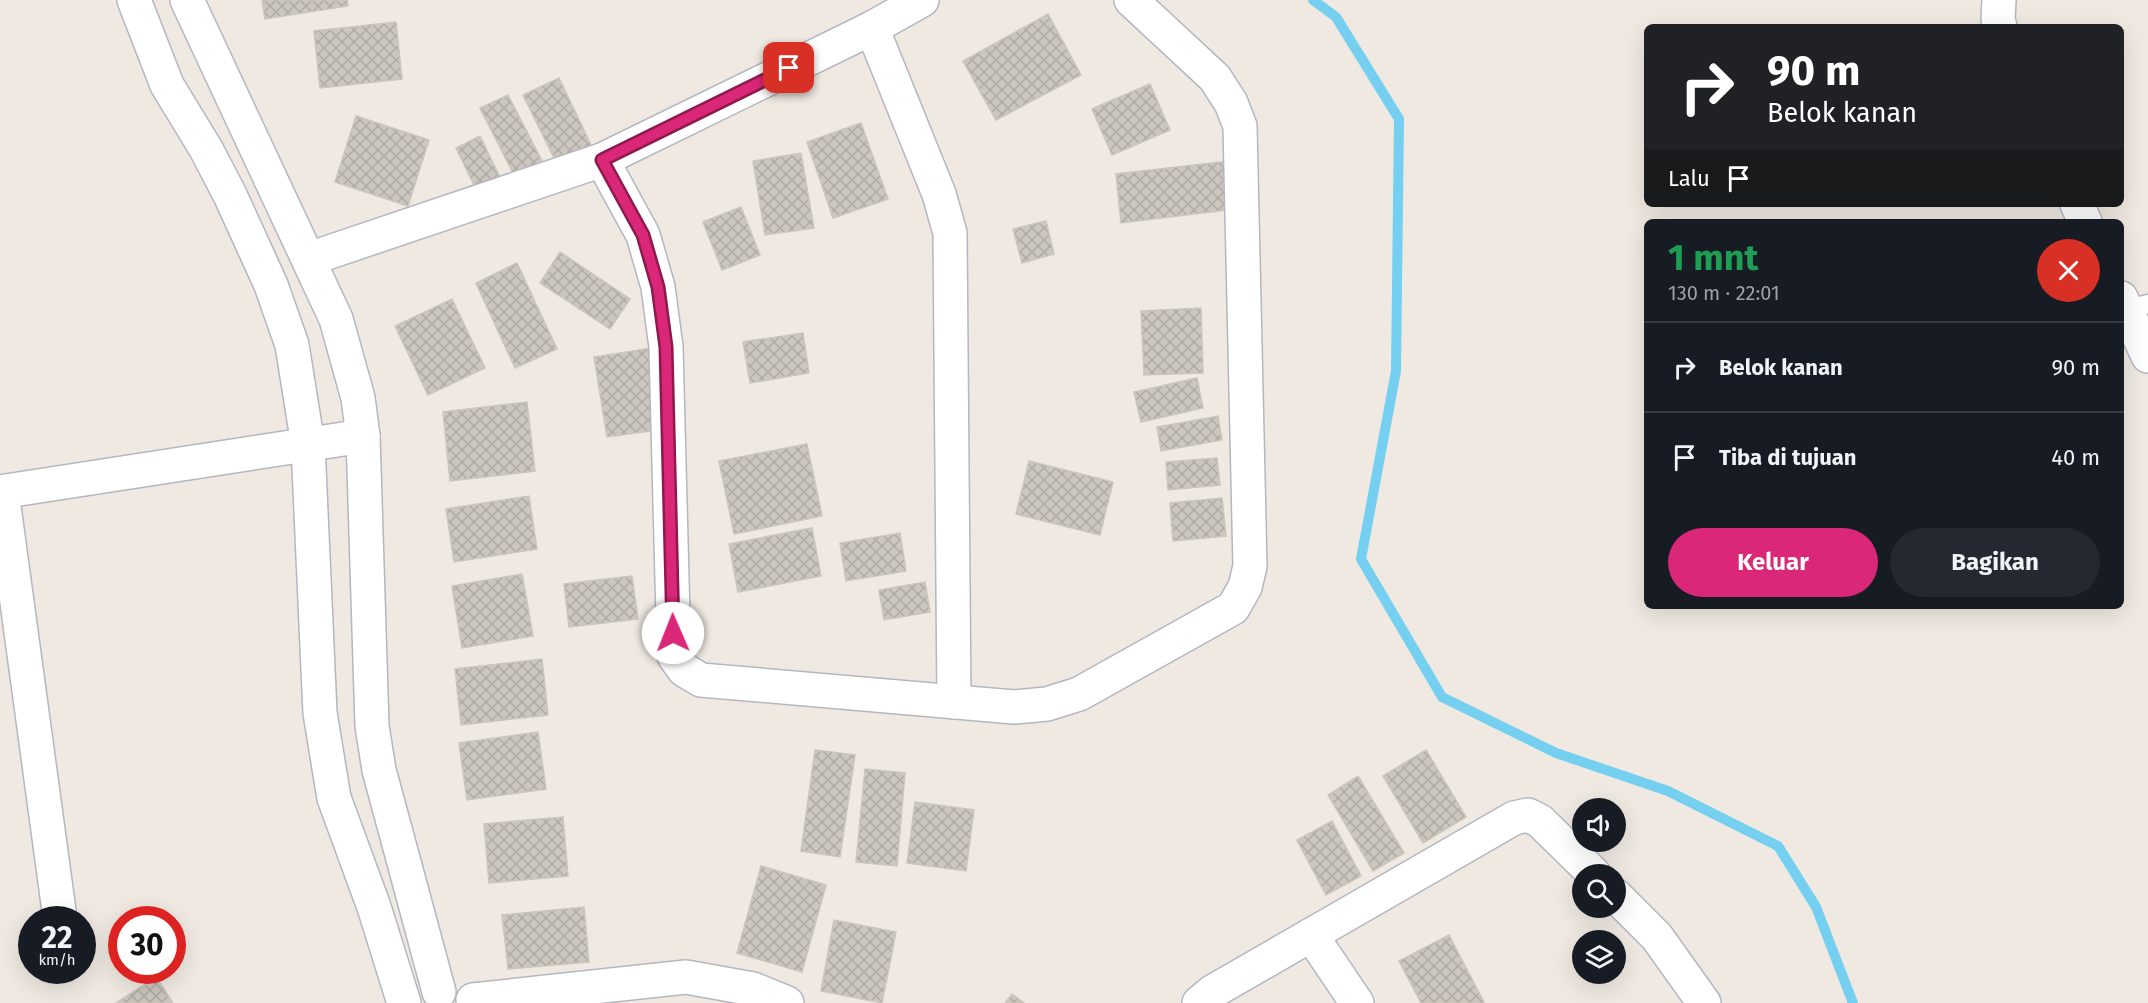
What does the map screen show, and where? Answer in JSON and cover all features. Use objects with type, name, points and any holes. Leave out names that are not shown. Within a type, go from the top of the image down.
[{"type":"street","points":[[134,0],[168,85],[225,186],[271,285],[292,345],[308,445],[320,713],[334,798],[406,1003],[421,996],[439,992],[456,993],[475,1001],[686,976],[753,989],[787,1003]]},
{"type":"street","points":[[187,0],[336,319],[358,398],[363,436],[372,726],[379,770],[439,992]]},
{"type":"street","points":[[309,259],[602,160],[922,0]]},
{"type":"street","points":[[602,160],[643,235],[658,287],[666,347],[674,656],[684,670],[701,680],[1014,707],[1047,704],[1079,694],[1233,608],[1245,586],[1250,566],[1240,126],[1231,103],[1215,78],[1131,0]]},
{"type":"street","points":[[1999,0],[2000,24]]},
{"type":"street","points":[[872,27],[939,194],[950,233],[954,702]]},
{"type":"street","points":[[2132,304],[2148,356]]},
{"type":"street","points":[[58,906],[1,492],[363,436]]},
{"type":"street","points":[[1199,1003],[1212,992],[1514,818],[1528,815],[1540,821],[1584,864]]},
{"type":"street","points":[[1626,906],[1658,937],[1704,1003]]},
{"type":"street","points":[[1311,935],[1357,1003]]},
{"type":"building","points":[[262,0],[347,0],[348,6],[265,19]]},
{"type":"building","points":[[1048,14],[1081,75],[996,120],[963,61]]},
{"type":"building","points":[[396,22],[402,79],[320,88],[314,31]]},
{"type":"building","points":[[559,78],[591,145],[556,162],[523,95]]},
{"type":"building","points":[[1150,84],[1170,130],[1112,155],[1092,109]]},
{"type":"building","points":[[508,95],[542,161],[514,175],[480,108]]},
{"type":"building","points":[[356,116],[429,140],[408,206],[335,182]]},
{"type":"building","points":[[861,123],[888,199],[833,218],[807,142]]},
{"type":"building","points":[[480,136],[502,182],[478,193],[456,148]]},
{"type":"building","points":[[801,153],[814,228],[765,235],[753,161]]},
{"type":"building","points":[[1229,161],[1235,209],[1121,223],[1116,174]]},
{"type":"building","points":[[741,207],[760,255],[722,270],[703,222]]},
{"type":"building","points":[[1046,221],[1054,254],[1022,263],[1013,229]]},
{"type":"building","points":[[560,252],[630,299],[610,329],[540,283]]},
{"type":"building","points":[[517,263],[557,349],[515,368],[476,283]]},
{"type":"building","points":[[452,299],[485,368],[428,395],[395,326]]},
{"type":"building","points":[[1201,308],[1203,373],[1144,375],[1141,311]]},
{"type":"building","points":[[803,333],[809,373],[750,383],[743,342]]},
{"type":"building","points":[[651,348],[664,429],[607,437],[594,357]]},
{"type":"building","points":[[1197,378],[1203,408],[1141,422],[1134,392]]},
{"type":"building","points":[[527,402],[535,471],[450,481],[443,412]]},
{"type":"building","points":[[1218,416],[1222,440],[1161,451],[1157,427]]},
{"type":"building","points":[[807,444],[822,516],[734,534],[719,461]]},
{"type":"building","points":[[1217,458],[1220,485],[1168,490],[1166,462]]},
{"type":"building","points":[[1029,461],[1113,482],[1100,535],[1016,514]]},
{"type":"building","points":[[529,496],[537,549],[454,562],[446,509]]},
{"type":"building","points":[[1222,498],[1226,536],[1173,541],[1170,503]]},
{"type":"building","points":[[812,528],[821,576],[738,592],[729,544]]},
{"type":"building","points":[[900,533],[906,571],[846,581],[840,543]]},
{"type":"building","points":[[522,574],[533,636],[462,648],[452,586]]},
{"type":"building","points":[[632,576],[638,619],[569,627],[564,584]]},
{"type":"building","points":[[925,582],[930,612],[884,620],[879,590]]},
{"type":"building","points":[[542,659],[548,715],[461,725],[455,669]]},
{"type":"building","points":[[538,732],[546,789],[467,800],[459,743]]},
{"type":"building","points":[[815,750],[855,755],[840,857],[801,851]]},
{"type":"building","points":[[1426,750],[1466,817],[1423,843],[1383,776]]},
{"type":"building","points":[[865,769],[905,773],[897,866],[856,862]]},
{"type":"building","points":[[1358,776],[1404,853],[1373,871],[1328,795]]},
{"type":"building","points":[[915,802],[974,810],[966,871],[907,863]]},
{"type":"building","points":[[563,817],[568,876],[489,883],[484,824]]},
{"type":"building","points":[[1332,821],[1361,876],[1326,895],[1297,840]]},
{"type":"building","points":[[761,866],[826,885],[802,972],[737,953]]},
{"type":"building","points":[[584,907],[589,962],[508,969],[502,915]]},
{"type":"building","points":[[834,920],[896,932],[882,1003],[821,991]]},
{"type":"building","points":[[1449,935],[1483,1003],[1421,1003],[1399,961]]},
{"type":"building","points":[[145,984],[161,984],[173,1003],[116,1003]]},
{"type":"building","points":[[1012,994],[1024,1003],[1005,1003]]},
{"type":"waterway","points":[[1313,0],[1336,17],[1399,119],[1396,371],[1361,559],[1442,697],[1556,753],[1668,791],[1778,846],[1816,907],[1853,1003]]},
{"type":"route","points":[[673,633],[666,347],[658,287],[643,235],[602,160],[789,68]]}]
